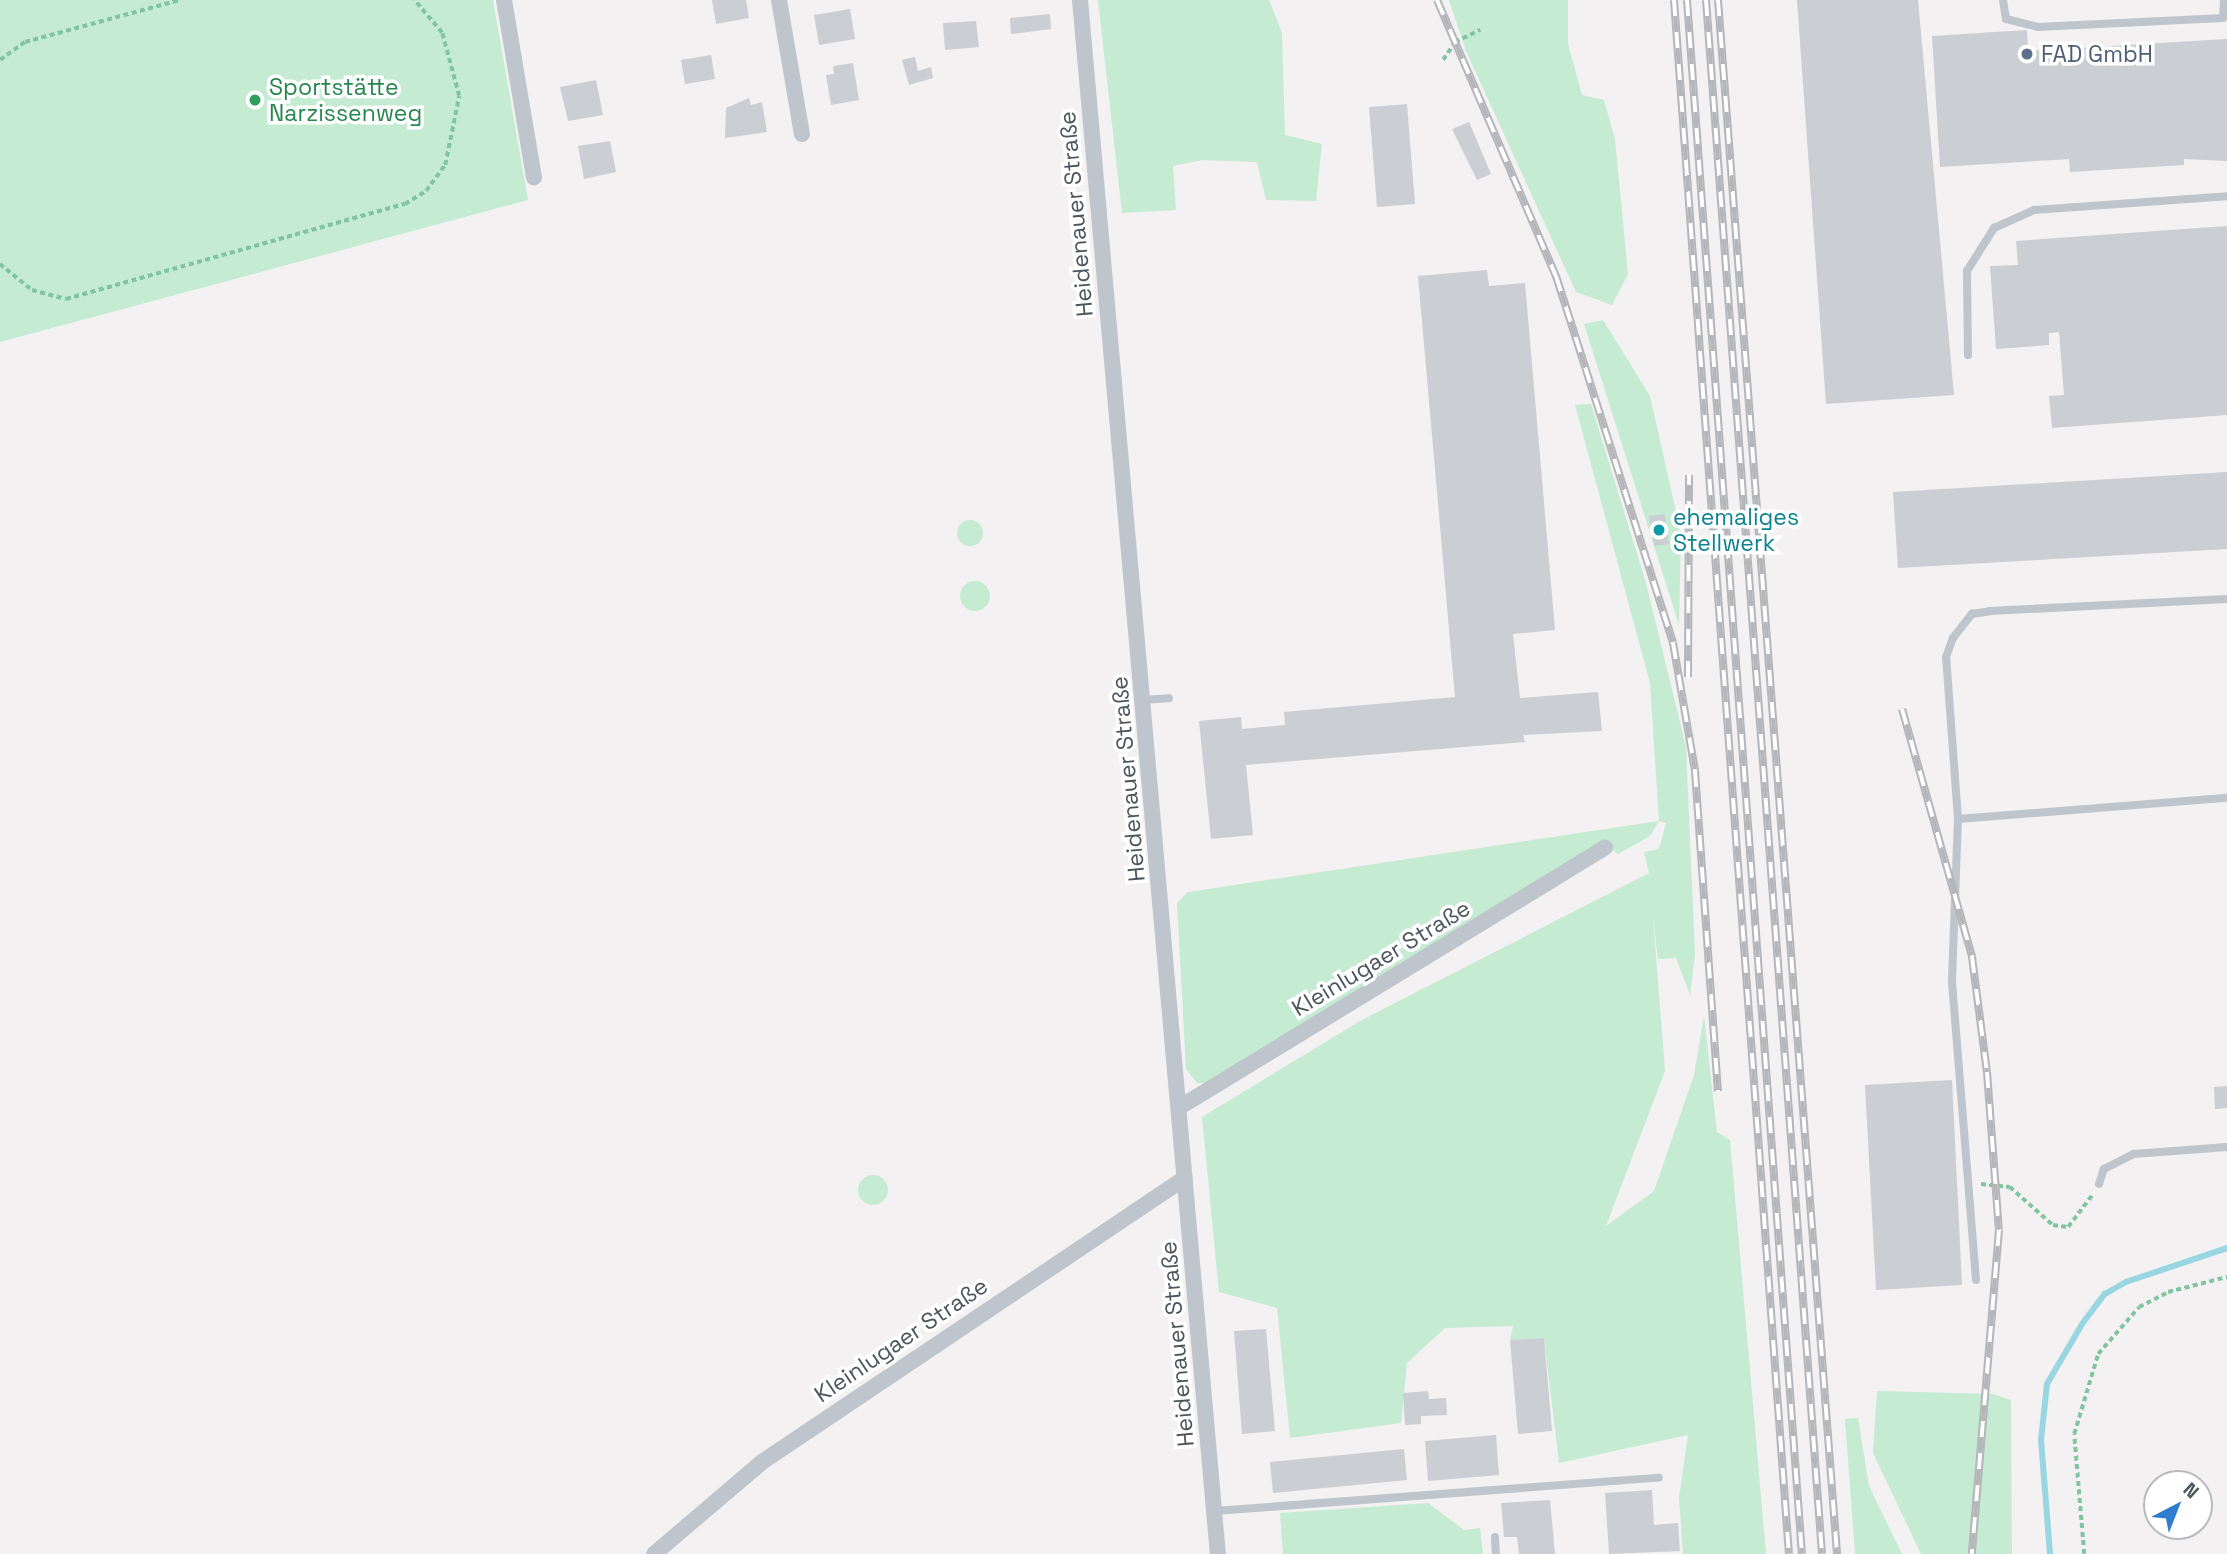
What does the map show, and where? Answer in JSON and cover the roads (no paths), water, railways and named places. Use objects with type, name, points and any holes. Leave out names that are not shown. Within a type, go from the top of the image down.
[{"type":"street","points":[[504,0],[534,177]]},
{"type":"street","points":[[779,0],[802,134]]},
{"type":"street","name":"Heidenauer Straße","points":[[1080,0],[1218,1554]]},
{"type":"street","name":"Kleinlugaer Straße","points":[[1180,1107],[1605,848]]},
{"type":"street","name":"Kleinlugaer Straße","points":[[654,1554],[762,1462],[1185,1178]]},
{"type":"lane","points":[[2003,0],[2006,19],[2038,27],[2225,18],[2224,0]]},
{"type":"lane","points":[[1968,355],[1967,271],[1994,228],[2034,210],[2227,196]]},
{"type":"lane","points":[[1976,1280],[1952,981],[1958,819],[1946,657],[1959,625],[1990,611],[2227,599]]},
{"type":"lane","points":[[1143,699],[1169,698]]},
{"type":"lane","points":[[1958,819],[2227,798]]},
{"type":"lane","points":[[2099,1184],[2110,1164],[2134,1154],[2227,1147]]},
{"type":"lane","points":[[1215,1511],[1659,1478]]},
{"type":"lane","points":[[1495,1537],[1496,1554]]},
{"type":"waterway","points":[[2050,1554],[2041,1440],[2047,1384],[2082,1324],[2105,1294],[2126,1282],[2227,1248]]},
{"type":"railway","points":[[1437,0],[1556,276],[1673,643],[1695,771],[1718,1091]]},
{"type":"railway","points":[[1674,0],[1789,1554]]},
{"type":"railway","points":[[1687,0],[1802,1554]]},
{"type":"railway","points":[[1706,0],[1822,1554]]},
{"type":"railway","points":[[1718,0],[1837,1554]]},
{"type":"railway","points":[[1688,677],[1689,475]]},
{"type":"railway","points":[[1902,709],[1972,957],[1987,1072],[1999,1230],[1972,1554]]},
{"type":"place","name":"FAD GmbH","points":[[2027,54]]},
{"type":"place","name":"Sportstätte Narzissenweg","points":[[255,100]]},
{"type":"place","name":"ehemaliges Stellwerk","points":[[1659,530]]}]
